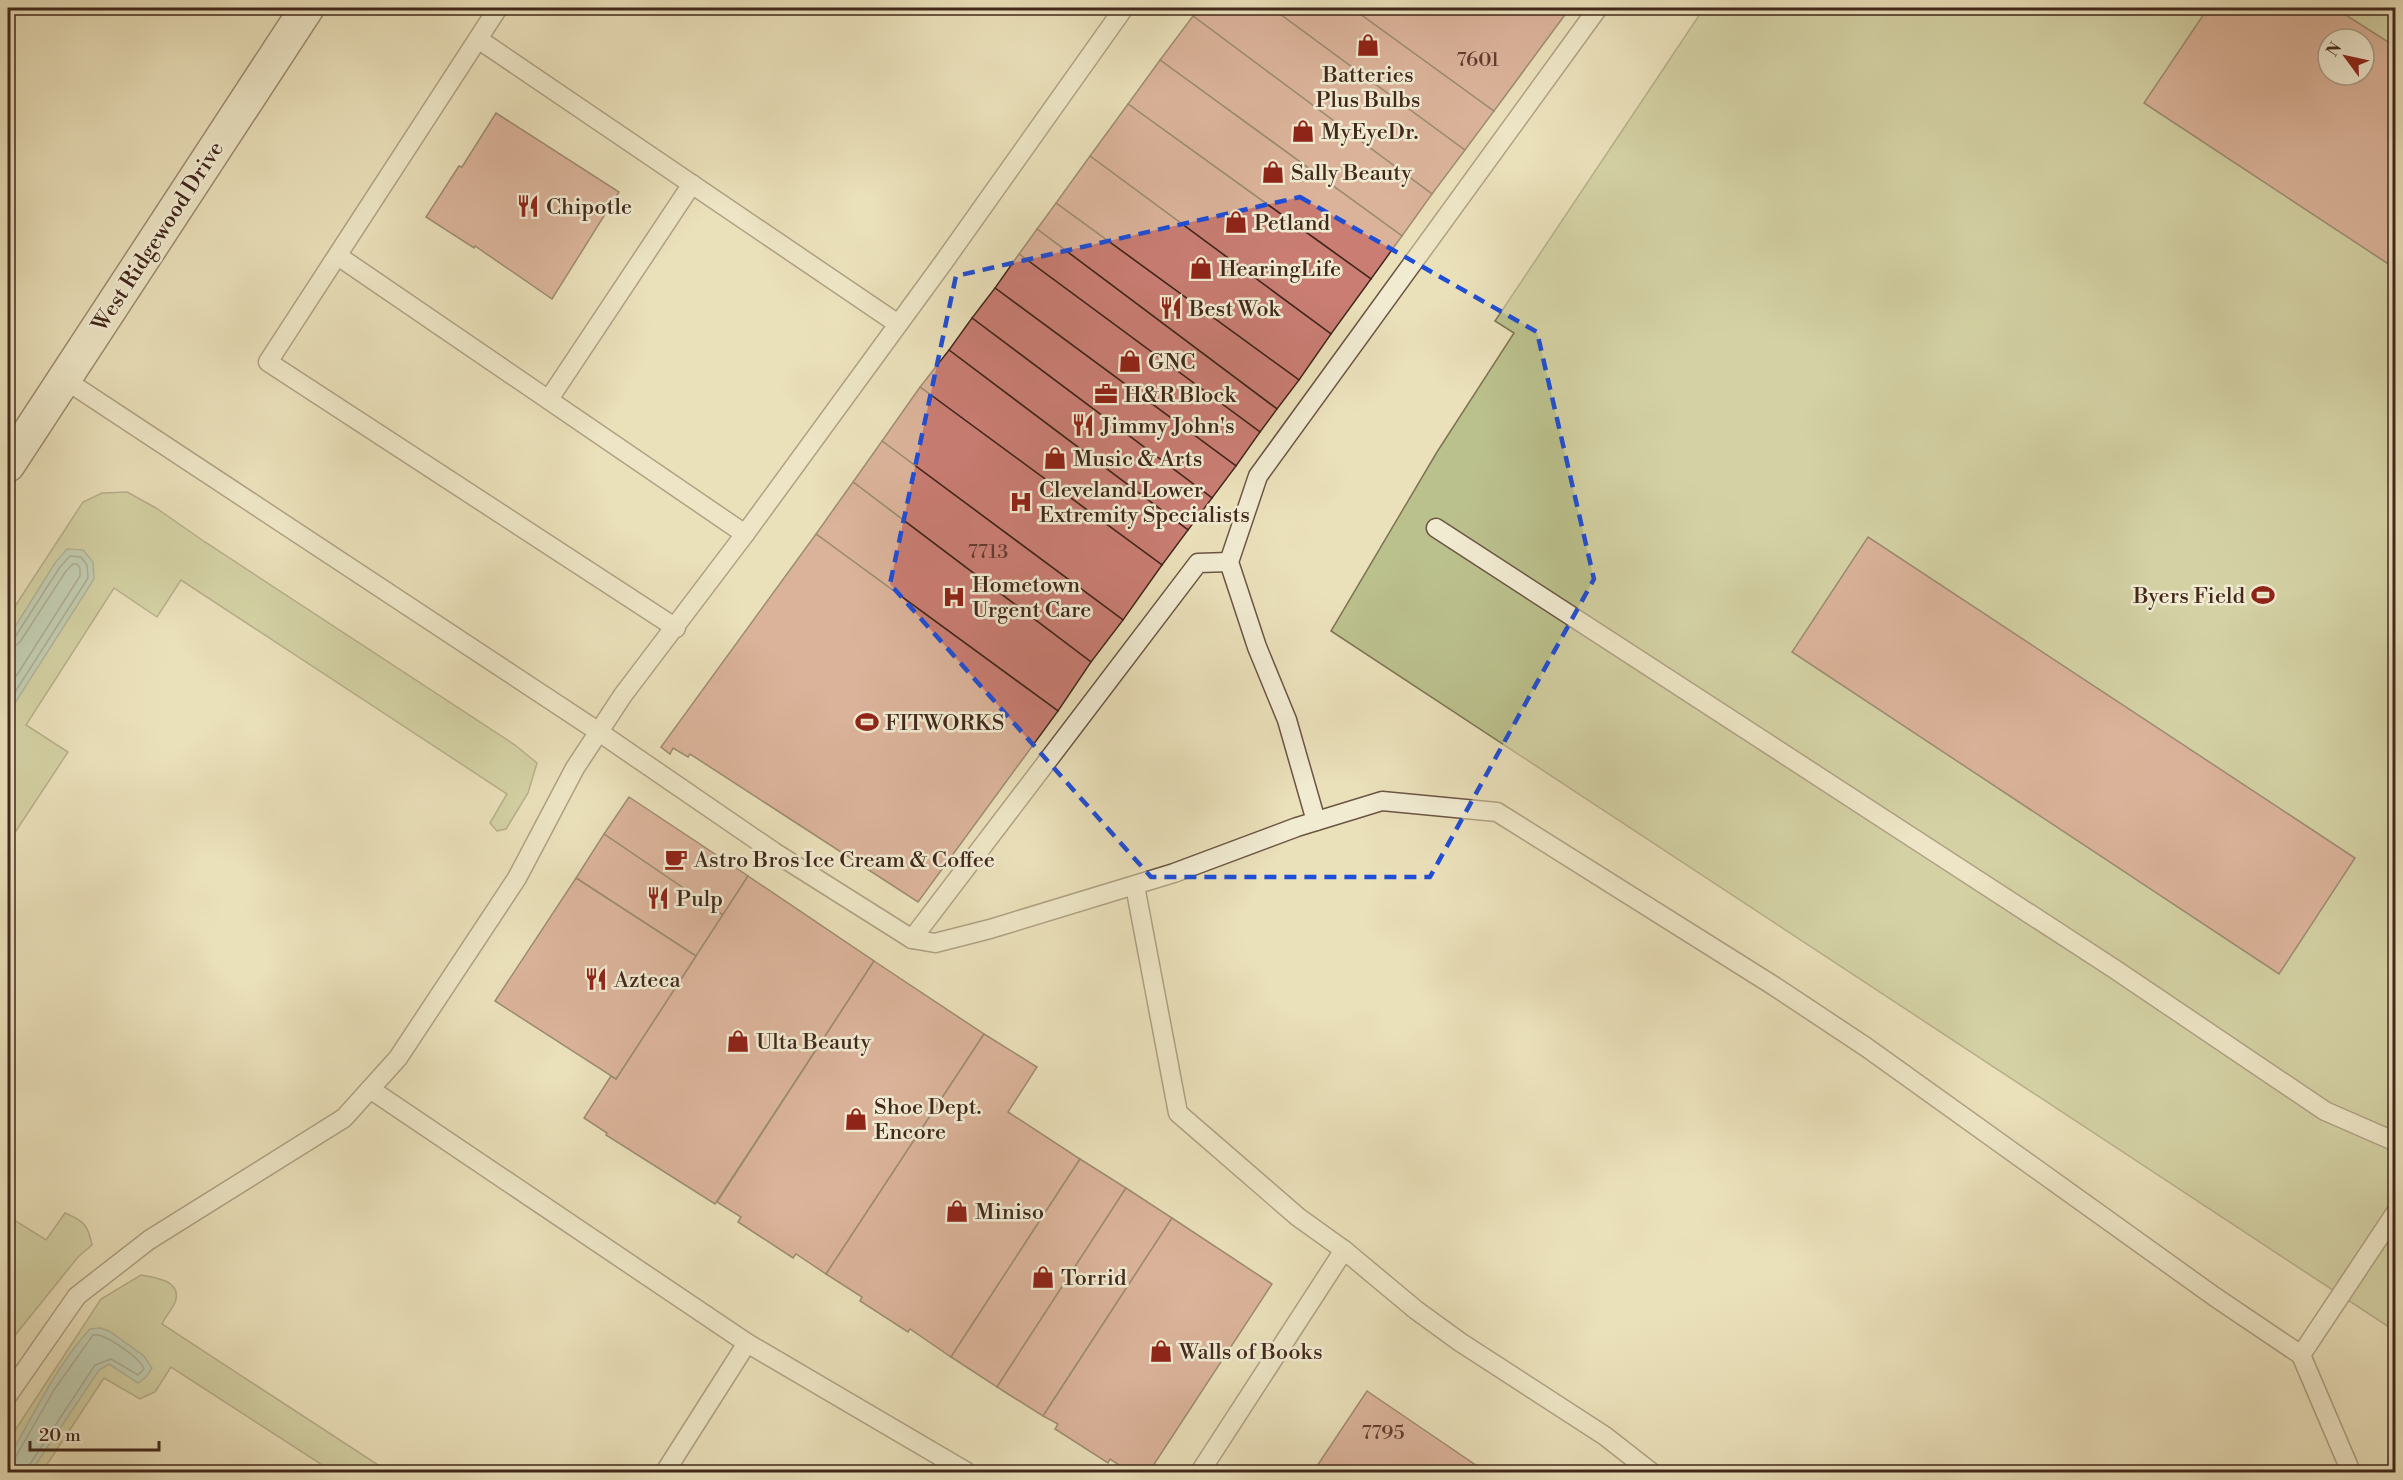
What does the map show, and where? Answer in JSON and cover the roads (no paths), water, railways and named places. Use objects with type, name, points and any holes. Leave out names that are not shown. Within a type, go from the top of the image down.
[{"type":"main road","name":"West Ridgewood Drive","points":[[8,465],[307,8]]},
{"type":"lane","points":[[498,8],[268,362],[676,627]]},
{"type":"lane","points":[[8,1395],[77,1296],[149,1240],[344,1118],[403,1051],[517,878],[575,768],[623,695],[745,534],[1124,8]]},
{"type":"lane","points":[[1317,821],[1287,720],[1257,647],[1229,562],[1258,476],[1598,8]]},
{"type":"lane","points":[[478,39],[898,324]]},
{"type":"lane","points":[[549,399],[692,184]]},
{"type":"lane","points":[[338,256],[745,534]]},
{"type":"lane","points":[[64,379],[599,732],[774,852],[912,939],[935,943],[990,929],[1135,886],[1317,821],[1382,801],[1497,812],[1774,986],[1866,1047],[2215,1297],[2301,1355],[2351,1473]]},
{"type":"lane","points":[[1436,528],[2103,962],[2325,1111],[2396,1142]]},
{"type":"lane","points":[[912,939],[1198,563],[1229,562]]},
{"type":"lane","points":[[1135,886],[1157,992],[1178,1113],[1298,1216],[1460,1342],[1596,1430],[1652,1473]]},
{"type":"lane","points":[[370,1089],[747,1342],[967,1473]]},
{"type":"lane","points":[[2301,1355],[2396,1212]]},
{"type":"lane","points":[[1200,1473],[1344,1250]]},
{"type":"lane","points":[[665,1473],[747,1342]]},
{"type":"water","points":[[67,549],[83,550],[93,562],[94,579],[8,714],[8,638],[55,563]]},
{"type":"water","points":[[100,1328],[109,1331],[144,1356],[152,1368],[138,1383],[109,1364],[99,1370],[31,1472],[8,1472],[8,1459],[66,1359],[90,1329]]},
{"type":"place","name":"Batteries Plus Bulbs","points":[[1368,45]]},
{"type":"place","name":"MyEyeDr.","points":[[1303,131]]},
{"type":"place","name":"Sally Beauty","points":[[1273,172]]},
{"type":"place","name":"Chipotle","points":[[528,206]]},
{"type":"place","name":"Petland","points":[[1236,222]]},
{"type":"place","name":"HearingLife","points":[[1201,268]]},
{"type":"place","name":"Best Wok","points":[[1171,308]]},
{"type":"place","name":"GNC","points":[[1130,361]]},
{"type":"place","name":"H&R Block","points":[[1106,394]]},
{"type":"place","name":"Jimmy John's","points":[[1083,425]]},
{"type":"place","name":"Music & Arts","points":[[1055,458]]},
{"type":"place","name":"Cleveland Lower Extremity Specialists","points":[[1021,502]]},
{"type":"place","name":"Byers Field","points":[[2263,595]]},
{"type":"place","name":"Hometown Urgent Care","points":[[954,597]]},
{"type":"place","name":"FITWORKS","points":[[867,722]]},
{"type":"place","name":"Astro Bros Ice Cream & Coffee","points":[[676,859]]},
{"type":"place","name":"Pulp","points":[[658,898]]},
{"type":"place","name":"Azteca","points":[[596,979]]},
{"type":"place","name":"Ulta Beauty","points":[[738,1041]]},
{"type":"place","name":"Shoe Dept. Encore","points":[[856,1119]]},
{"type":"place","name":"Miniso","points":[[957,1211]]},
{"type":"place","name":"Torrid","points":[[1043,1277]]},
{"type":"place","name":"Walls of Books","points":[[1161,1351]]}]
